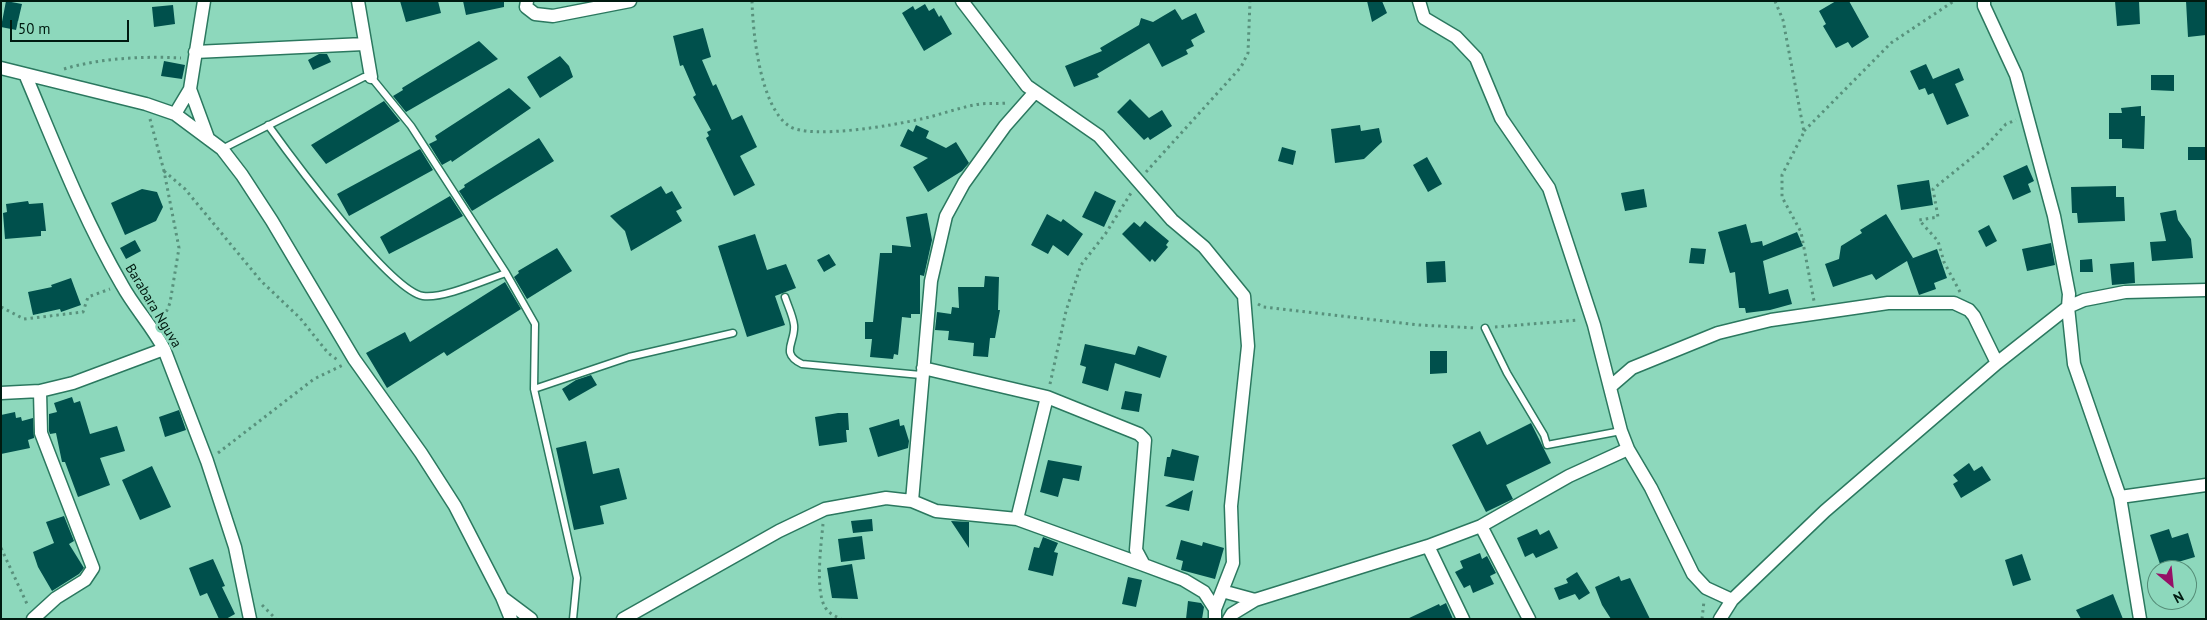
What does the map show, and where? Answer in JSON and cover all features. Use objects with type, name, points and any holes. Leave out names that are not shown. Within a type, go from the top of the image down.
[{"type":"street","points":[[175,114],[190,89],[204,1]]},
{"type":"street","points":[[358,1],[371,76]]},
{"type":"street","points":[[527,1],[526,7],[535,14],[553,16],[630,1]]},
{"type":"street","points":[[962,1],[1027,86],[1100,136],[1172,220],[1204,247],[1244,296],[1248,346],[1231,506],[1233,563],[1215,614]]},
{"type":"street","points":[[1419,1],[1424,18],[1456,36],[1476,58],[1501,118],[1548,188],[1594,325],[1621,431],[1628,449],[1651,488],[1693,574],[1706,588],[1732,600]]},
{"type":"street","points":[[1984,1],[1984,6],[2016,75],[2054,216],[2069,294],[2068,307],[2074,364],[2120,497],[2140,619]]},
{"type":"street","points":[[195,55],[364,44]]},
{"type":"street","points":[[1,68],[146,104],[175,114],[222,149],[242,175],[272,221],[348,362],[410,437],[455,506],[502,597],[511,619]]},
{"type":"street","name":"Barabara Nguva","points":[[25,74],[78,200],[123,287],[164,348],[207,461],[235,547],[250,619]]},
{"type":"street","points":[[190,89],[208,138]]},
{"type":"street","points":[[912,501],[931,281],[946,216],[964,183],[1005,126],[1035,92]]},
{"type":"street","points":[[1720,619],[1732,600],[1825,511],[1997,363],[2068,307],[2084,300],[2125,292],[2206,290]]},
{"type":"street","points":[[1610,386],[1632,368],[1718,333],[1771,320],[1888,303],[1954,303],[1969,310],[1974,316],[1997,363]]},
{"type":"street","points":[[1,393],[40,391],[73,383],[164,348]]},
{"type":"street","points":[[922,372],[1048,397],[1139,434],[1145,440],[1136,550],[1144,564]]},
{"type":"street","points":[[34,618],[56,598],[86,580],[93,568],[41,433],[40,391]]},
{"type":"street","points":[[1016,519],[1048,397]]},
{"type":"street","points":[[1229,619],[1232,614],[1255,600],[1428,546],[1481,526],[1569,476],[1628,449]]},
{"type":"street","points":[[2120,497],[2206,485]]},
{"type":"street","points":[[623,619],[779,531],[825,509],[886,498],[912,501],[936,511],[1016,519],[1144,564],[1184,580],[1204,592],[1215,614]]},
{"type":"street","points":[[1481,526],[1529,619]]},
{"type":"street","points":[[1428,546],[1463,619]]},
{"type":"street","points":[[1222,591],[1255,600]]},
{"type":"street","points":[[502,597],[531,619]]},
{"type":"lane","points":[[222,149],[364,77],[371,76],[411,126],[506,273],[535,324],[534,388],[577,578],[573,619]]},
{"type":"lane","points":[[268,125],[312,184],[381,264],[402,284],[419,295],[433,297],[506,273]]},
{"type":"lane","points":[[785,297],[794,326],[789,349],[794,360],[802,364],[922,372]]},
{"type":"lane","points":[[1485,328],[1507,373],[1544,435],[1547,445],[1621,431]]},
{"type":"lane","points":[[534,388],[629,357],[733,333]]},
{"type":"path","points":[[752,1],[753,32],[768,96],[779,116],[790,127],[806,133],[840,132],[918,120],[980,104],[1025,102]]},
{"type":"path","points":[[1048,397],[1066,311],[1080,265],[1106,233],[1138,182],[1241,67],[1248,53],[1250,1]]},
{"type":"path","points":[[1775,1],[1783,20],[1804,132]]},
{"type":"path","points":[[1816,313],[1802,232],[1782,197],[1782,175],[1804,132],[1891,43],[1954,1]]},
{"type":"path","points":[[38,76],[81,63],[195,55]]},
{"type":"path","points":[[146,104],[164,170],[179,248],[170,303],[156,334]]},
{"type":"path","points":[[1969,310],[1944,262],[1938,241],[1919,220],[1938,217],[1933,189],[1985,147],[2006,124],[2028,115]]},
{"type":"path","points":[[164,170],[185,189],[261,282],[300,318],[328,353],[348,362]]},
{"type":"path","points":[[1,307],[24,319],[83,312],[88,297],[123,287]]},
{"type":"path","points":[[1244,296],[1263,307],[1419,325],[1485,328],[1579,320],[1594,325]]},
{"type":"path","points":[[207,461],[314,379],[348,362]]},
{"type":"path","points":[[825,509],[818,568],[824,606],[830,613],[842,619]]},
{"type":"path","points":[[1,548],[18,588],[34,618]]},
{"type":"building","points":[[6,1],[22,4],[16,30],[1,27]]},
{"type":"building","points":[[400,1],[438,1],[441,13],[406,22]]},
{"type":"building","points":[[463,1],[504,1],[504,7],[466,15]]},
{"type":"building","points":[[1367,1],[1382,1],[1387,13],[1372,22]]},
{"type":"building","points":[[1836,1],[1849,1],[1869,37],[1852,48],[1848,42],[1836,48],[1823,26],[1826,24],[1819,11]]},
{"type":"building","points":[[2115,1],[2139,1],[2140,24],[2117,26]]},
{"type":"building","points":[[2186,1],[2206,1],[2206,35],[2188,37]]},
{"type":"building","points":[[925,4],[929,11],[934,8],[939,17],[941,15],[952,34],[924,51],[902,13],[913,6],[915,10]]},
{"type":"building","points":[[173,5],[175,24],[154,27],[152,7]]},
{"type":"building","points":[[1175,9],[1182,20],[1196,13],[1205,32],[1191,40],[1194,46],[1186,50],[1188,54],[1162,67],[1149,43],[1097,74],[1099,77],[1074,87],[1065,66],[1102,51],[1100,48],[1139,25],[1141,18],[1153,22]]},
{"type":"building","points":[[703,28],[711,57],[702,60],[713,86],[716,84],[732,120],[742,115],[757,147],[740,156],[755,185],[734,196],[706,138],[709,136],[707,132],[711,130],[693,97],[696,95],[683,65],[680,66],[673,36]]},
{"type":"building","points":[[479,41],[498,59],[406,112],[393,96],[403,90],[402,88]]},
{"type":"building","points":[[319,54],[327,54],[331,62],[313,70],[308,60]]},
{"type":"building","points":[[560,56],[569,66],[573,77],[540,98],[527,77]]},
{"type":"building","points":[[164,61],[185,65],[182,79],[161,76]]},
{"type":"building","points":[[1926,64],[1933,79],[1959,68],[1964,80],[1955,84],[1969,116],[1947,125],[1933,93],[1928,95],[1925,88],[1919,90],[1910,71]]},
{"type":"building","points":[[2151,75],[2174,75],[2174,91],[2151,90]]},
{"type":"building","points":[[509,88],[531,108],[452,162],[451,160],[442,165],[429,144],[437,140],[435,136]]},
{"type":"building","points":[[1130,99],[1149,118],[1162,110],[1172,126],[1150,140],[1148,137],[1144,140],[1117,112]]},
{"type":"building","points":[[384,101],[400,121],[326,164],[311,145]]},
{"type":"building","points":[[2141,106],[2141,116],[2145,116],[2144,149],[2122,148],[2122,139],[2109,139],[2109,113],[2122,113],[2121,108]]},
{"type":"building","points":[[916,125],[929,131],[926,138],[946,148],[956,142],[969,163],[962,171],[928,192],[913,167],[928,158],[900,146],[908,129],[913,132]]},
{"type":"building","points":[[1360,125],[1361,131],[1379,128],[1382,142],[1364,159],[1335,163],[1331,129]]},
{"type":"building","points":[[539,138],[554,161],[472,211],[459,191],[465,187],[464,185]]},
{"type":"building","points":[[1282,147],[1296,151],[1293,165],[1278,161]]},
{"type":"building","points":[[2188,147],[2205,147],[2205,160],[2188,160]]},
{"type":"building","points":[[420,149],[433,170],[349,216],[337,194]]},
{"type":"building","points":[[1427,157],[1442,184],[1428,192],[1413,165]]},
{"type":"building","points":[[2027,165],[2034,181],[2028,184],[2031,192],[2013,200],[2003,176]]},
{"type":"building","points":[[1929,180],[1933,205],[1901,210],[1897,185]]},
{"type":"building","points":[[661,186],[666,194],[672,191],[682,208],[676,211],[682,221],[631,251],[625,231],[610,216]]},
{"type":"building","points":[[2116,186],[2116,197],[2124,197],[2125,221],[2078,223],[2077,213],[2072,213],[2071,187]]},
{"type":"building","points":[[142,189],[157,192],[163,207],[156,221],[125,235],[111,203]]},
{"type":"building","points":[[1644,189],[1647,207],[1625,211],[1621,193]]},
{"type":"building","points":[[1095,191],[1116,201],[1104,227],[1082,217]]},
{"type":"building","points":[[450,196],[463,216],[389,254],[380,237]]},
{"type":"building","points":[[28,201],[29,204],[43,203],[46,231],[41,231],[41,236],[5,239],[3,213],[7,212],[6,204]]},
{"type":"building","points":[[2176,210],[2178,220],[2191,239],[2193,258],[2152,261],[2150,242],[2166,241],[2160,213]]},
{"type":"building","points":[[927,213],[932,240],[924,276],[920,275],[920,314],[911,314],[911,318],[902,317],[898,355],[894,354],[893,359],[870,357],[872,339],[865,339],[865,322],[873,322],[880,253],[892,253],[892,245],[911,247],[906,217]]},
{"type":"building","points":[[1047,214],[1061,222],[1063,219],[1083,234],[1068,256],[1053,245],[1048,254],[1031,245]]},
{"type":"building","points":[[1886,214],[1913,258],[1908,260],[1937,249],[1947,278],[1934,283],[1936,289],[1919,295],[1907,261],[1876,280],[1872,274],[1833,287],[1825,264],[1839,259],[1841,246],[1862,233],[1860,230]]},
{"type":"building","points":[[1145,221],[1169,241],[1166,245],[1168,247],[1155,262],[1152,259],[1150,262],[1122,234],[1134,222],[1140,227]]},
{"type":"building","points":[[1746,224],[1751,243],[1762,241],[1763,246],[1797,232],[1803,246],[1763,261],[1769,294],[1788,289],[1792,304],[1770,310],[1746,313],[1745,308],[1739,308],[1735,272],[1730,273],[1718,232]]},
{"type":"building","points":[[1989,225],[1997,241],[1986,247],[1978,231]]},
{"type":"building","points":[[755,234],[767,270],[786,264],[796,288],[775,296],[785,325],[747,337],[718,246]]},
{"type":"building","points":[[135,240],[141,251],[126,259],[120,248]]},
{"type":"building","points":[[2051,243],[2055,265],[2027,271],[2022,249]]},
{"type":"building","points":[[557,248],[572,271],[527,299],[514,277],[519,273],[518,271]]},
{"type":"building","points":[[1691,248],[1706,249],[1704,264],[1689,263]]},
{"type":"building","points":[[829,254],[836,265],[824,272],[817,260]]},
{"type":"building","points":[[2092,259],[2093,272],[2080,272],[2080,260]]},
{"type":"building","points":[[1445,261],[1446,282],[1427,283],[1426,262]]},
{"type":"building","points":[[2134,262],[2135,283],[2112,285],[2110,264]]},
{"type":"building","points":[[985,276],[999,277],[998,310],[1000,310],[995,338],[990,338],[988,357],[973,356],[974,343],[948,340],[949,331],[935,330],[937,312],[951,314],[952,307],[959,308],[958,287],[984,287]]},
{"type":"building","points":[[71,278],[81,305],[61,312],[60,309],[33,315],[28,292],[52,287],[51,285]]},
{"type":"building","points":[[505,282],[521,309],[447,356],[444,352],[387,388],[366,353],[405,332],[410,342]]},
{"type":"building","points":[[1085,344],[1135,355],[1138,346],[1167,356],[1160,378],[1115,363],[1108,391],[1082,383],[1086,367],[1080,365]]},
{"type":"building","points":[[1430,351],[1447,351],[1447,373],[1430,374]]},
{"type":"building","points":[[591,375],[597,385],[569,401],[562,389],[576,380]]},
{"type":"building","points":[[1125,391],[1142,394],[1139,412],[1121,409]]},
{"type":"building","points":[[72,397],[74,403],[80,401],[90,434],[117,426],[125,451],[100,458],[110,485],[78,497],[65,462],[62,462],[56,433],[50,434],[49,431],[49,414],[57,412],[54,403]]},
{"type":"building","points":[[179,410],[186,430],[165,437],[159,417]]},
{"type":"building","points":[[15,412],[16,418],[21,417],[22,421],[33,418],[34,438],[28,440],[30,448],[1,454],[1,415]]},
{"type":"building","points":[[848,413],[849,430],[846,430],[847,442],[819,446],[815,417]]},
{"type":"building","points":[[899,419],[900,426],[904,425],[909,441],[908,448],[878,457],[869,428]]},
{"type":"building","points":[[1531,423],[1551,463],[1506,485],[1513,499],[1486,512],[1452,445],[1480,431],[1487,445]]},
{"type":"building","points":[[586,441],[593,474],[619,468],[627,499],[600,506],[604,524],[574,530],[556,448]]},
{"type":"building","points":[[1172,449],[1199,456],[1194,481],[1164,476],[1167,457],[1170,457]]},
{"type":"building","points":[[1048,460],[1082,466],[1079,481],[1063,478],[1058,497],[1040,492]]},
{"type":"building","points":[[1969,463],[1974,471],[1982,466],[1991,480],[1961,498],[1953,484],[1958,481],[1953,475]]},
{"type":"building","points":[[152,466],[171,507],[140,520],[122,480]]},
{"type":"building","points":[[1193,490],[1189,511],[1165,506]]},
{"type":"building","points":[[64,516],[74,541],[69,544],[84,568],[79,574],[52,591],[38,567],[33,552],[54,543],[46,522]]},
{"type":"building","points":[[872,519],[873,531],[853,533],[851,521]]},
{"type":"building","points":[[951,521],[969,522],[969,548]]},
{"type":"building","points":[[1537,529],[1540,535],[1549,530],[1558,548],[1536,558],[1533,553],[1525,557],[1517,538]]},
{"type":"building","points":[[2169,529],[2172,538],[2188,533],[2195,557],[2185,560],[2159,560],[2150,535]]},
{"type":"building","points":[[862,536],[865,559],[841,562],[838,539]]},
{"type":"building","points":[[1043,537],[1058,543],[1054,552],[1058,553],[1053,576],[1028,570],[1034,547],[1039,548]]},
{"type":"building","points":[[1181,540],[1202,546],[1203,542],[1224,548],[1215,579],[1181,570],[1183,561],[1176,559]]},
{"type":"building","points":[[1480,553],[1482,559],[1487,556],[1496,573],[1490,576],[1494,584],[1473,593],[1470,585],[1464,588],[1455,572],[1463,568],[1460,561]]},
{"type":"building","points":[[2022,554],[2031,580],[2013,586],[2005,560]]},
{"type":"building","points":[[213,559],[225,586],[222,587],[235,614],[226,619],[219,619],[207,593],[200,596],[189,568]]},
{"type":"building","points":[[852,564],[858,599],[832,598],[827,568]]},
{"type":"building","points":[[1577,572],[1590,593],[1579,600],[1575,594],[1559,600],[1554,588],[1568,583],[1566,579]]},
{"type":"building","points":[[1619,576],[1621,581],[1630,578],[1650,619],[1611,619],[1602,605],[1595,587]]},
{"type":"building","points":[[1128,577],[1142,580],[1136,607],[1122,604]]},
{"type":"building","points":[[2113,594],[2123,619],[2081,619],[2076,610]]},
{"type":"building","points":[[1188,601],[1201,603],[1204,607],[1202,619],[1186,619]]},
{"type":"building","points":[[1446,603],[1453,619],[1407,619],[1439,604],[1440,606]]}]
